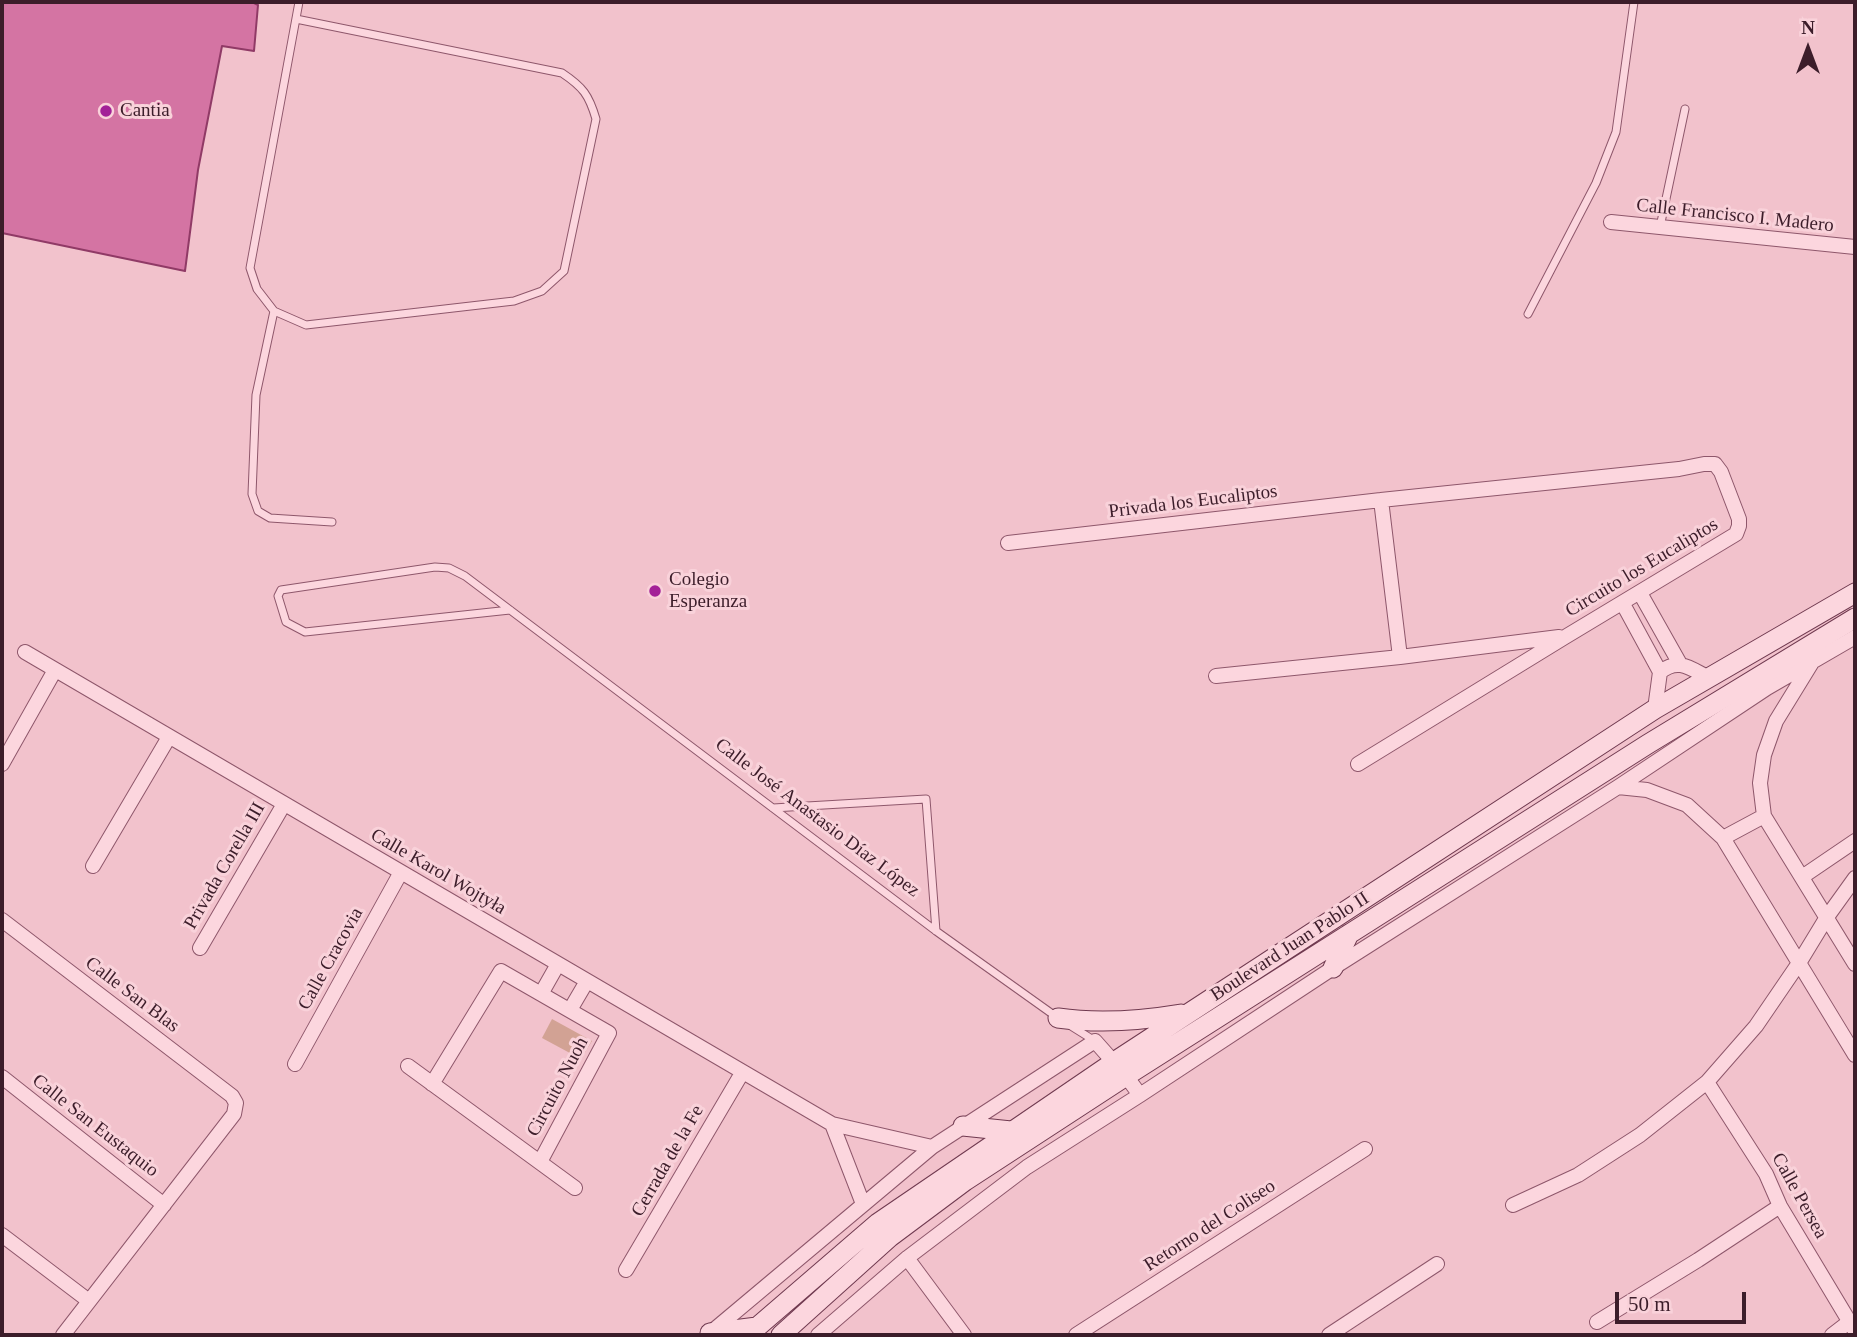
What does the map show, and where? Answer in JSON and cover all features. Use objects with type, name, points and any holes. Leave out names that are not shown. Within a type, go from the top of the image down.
[{"type":"main road","name":"Boulevard Juan Pablo II","points":[[781,1335],[901,1229],[1120,1069],[1188,1013],[1654,709],[1855,593]]},
{"type":"main road","name":"Boulevard Juan Pablo II","points":[[753,1331],[878,1223],[1011,1131],[1350,934],[1648,744],[1855,618]]},
{"type":"main road","points":[[1333,968],[1350,934]]},
{"type":"main road","points":[[1058,1018],[1087,1022],[1120,1022],[1188,1013]]},
{"type":"main road","points":[[963,1126],[1011,1131]]},
{"type":"main road","points":[[709,1334],[753,1331]]},
{"type":"street","name":"Calle Francisco I. Madero","points":[[1611,222],[1855,247]]},
{"type":"street","name":"Circuito los Eucaliptos","points":[[1381,500],[1679,470],[1715,464],[1721,472],[1739,519],[1736,534],[1565,637],[1400,657]]},
{"type":"street","name":"Privada los Eucaliptos","points":[[1008,543],[1381,500]]},
{"type":"street","points":[[1216,676],[1400,657],[1381,500]]},
{"type":"street","points":[[1640,593],[1681,664],[1709,678]]},
{"type":"street","points":[[1623,604],[1660,673],[1654,709]]},
{"type":"street","points":[[1358,764],[1565,637]]},
{"type":"street","points":[[818,1335],[907,1258],[1027,1167],[1333,968],[1618,788],[1767,688],[1855,637]]},
{"type":"street","name":"Calle Karol Wojtyła","points":[[25,652],[832,1124],[932,1147]]},
{"type":"street","points":[[1812,662],[1776,721],[1764,755],[1760,783],[1764,816],[1855,964]]},
{"type":"street","points":[[1660,673],[1668,666],[1681,664]]},
{"type":"street","points":[[2,764],[55,670]]},
{"type":"street","points":[[93,866],[169,737]]},
{"type":"street","points":[[1618,788],[1647,790],[1687,805],[1723,838],[1855,1055]]},
{"type":"street","name":"Privada Corella III","points":[[200,948],[284,804]]},
{"type":"street","points":[[1723,838],[1764,816]]},
{"type":"street","points":[[1802,877],[1855,841]]},
{"type":"street","name":"Calle Cracovia","points":[[295,1064],[401,872]]},
{"type":"street","points":[[1513,1205],[1578,1175],[1640,1135],[1707,1082],[1756,1026],[1855,877]]},
{"type":"street","name":"Calle San Blas","points":[[2,920],[232,1096],[236,1103],[234,1114],[164,1205]]},
{"type":"street","points":[[541,994],[558,964]]},
{"type":"street","name":"Circuito Nuoh","points":[[432,1084],[501,971],[609,1032],[540,1163]]},
{"type":"street","name":"Circuito Nuoh","points":[[570,1010],[587,981]]},
{"type":"street","points":[[709,1334],[932,1147],[1095,1041]]},
{"type":"street","name":"Calle José Anastasio Díaz López","points":[[1095,1041],[1140,1095]]},
{"type":"street","name":"Circuito Nuoh","points":[[408,1066],[575,1188]]},
{"type":"street","name":"Cerrada de la Fe","points":[[626,1269],[742,1073]]},
{"type":"street","name":"Calle San Eustaquio","points":[[2,1077],[164,1205]]},
{"type":"street","name":"Calle Persea","points":[[1707,1082],[1766,1174],[1780,1206],[1852,1327]]},
{"type":"street","points":[[832,1124],[863,1204]]},
{"type":"street","name":"Retorno del Coliseo","points":[[1076,1335],[1364,1149]]},
{"type":"street","points":[[63,1335],[164,1205]]},
{"type":"street","points":[[1597,1322],[1699,1261],[1780,1206]]},
{"type":"street","points":[[2,1235],[89,1301]]},
{"type":"street","points":[[907,1258],[964,1335]]},
{"type":"street","points":[[1329,1335],[1437,1264]]},
{"type":"street","points":[[1832,1335],[1852,1327]]},
{"type":"lane","points":[[296,19],[562,73],[579,84],[590,99],[596,119],[564,271],[542,291],[514,301],[306,325],[274,311],[257,289],[250,268],[299,2]]},
{"type":"lane","points":[[1528,314],[1596,183],[1616,132],[1634,2]]},
{"type":"lane","points":[[1660,228],[1685,109]]},
{"type":"lane","points":[[274,311],[256,395],[252,494],[258,511],[270,518],[332,522]]},
{"type":"lane","name":"Calle José Anastasio Díaz López","points":[[510,610],[305,632],[286,622],[278,596],[281,590],[435,567],[449,568],[465,576],[936,931],[1058,1018],[1095,1041]]},
{"type":"lane","points":[[773,808],[926,799],[936,931]]},
{"type":"shaded area","points":[[552,1019],[592,1041],[581,1059],[542,1038]]},
{"type":"building","name":"Cantia","points":[[2,2],[252,2],[258,5],[254,51],[222,46],[198,170],[185,271],[2,233]]},
{"type":"place","name":"Cantia","points":[[106,111]]},
{"type":"place","name":"Colegio Esperanza","points":[[655,591]]}]
